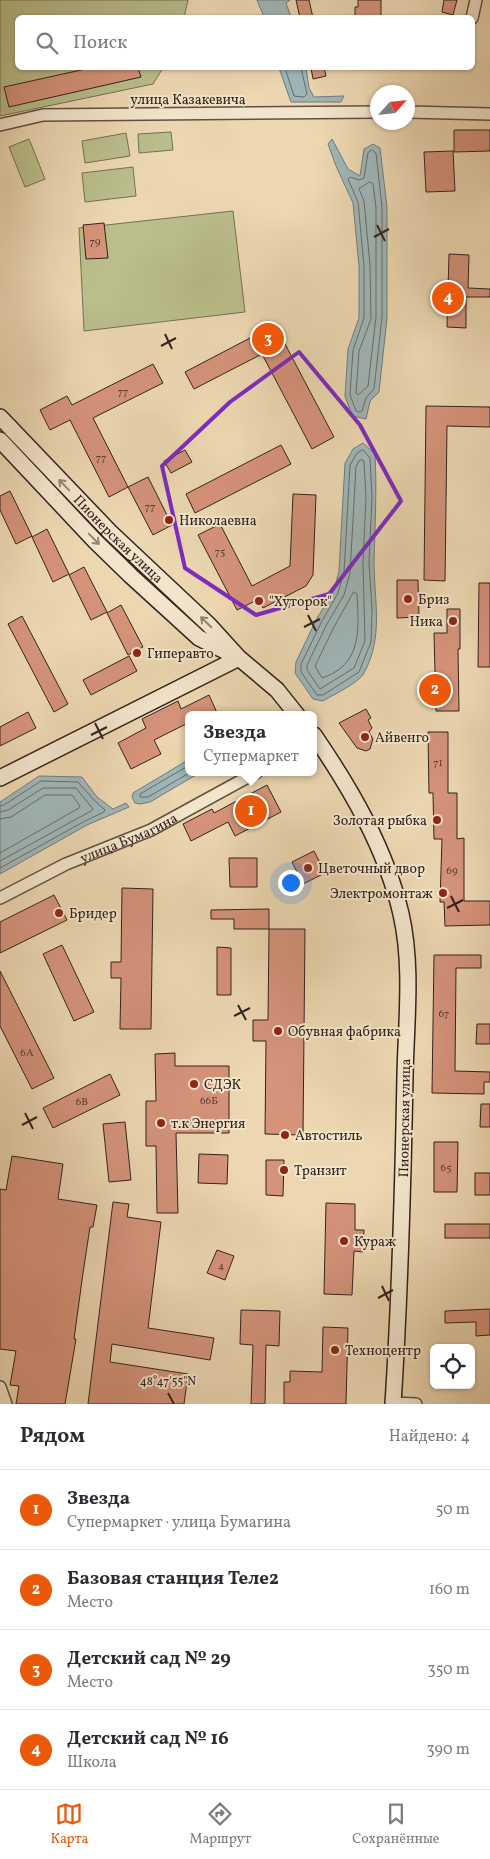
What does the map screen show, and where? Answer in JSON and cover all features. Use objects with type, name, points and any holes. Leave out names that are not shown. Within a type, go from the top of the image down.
[{"type":"main road","name":"Пионерская улица","points":[[0,417],[110,532],[209,625],[239,658],[277,690],[294,711]]},
{"type":"main road","name":"Пионерская улица","points":[[0,440],[88,534],[131,576],[199,638],[239,658]]},
{"type":"main road","points":[[0,778],[239,658]]},
{"type":"main road","name":"Пионерская улица","points":[[317,740],[342,777],[382,857],[397,899],[406,942],[407,1018],[393,1404]]},
{"type":"street","points":[[473,15],[476,0]]},
{"type":"street","name":"улица Казакевича","points":[[0,125],[43,115],[370,112]]},
{"type":"street","points":[[415,112],[490,114]]},
{"type":"street","name":"улица Бумагина","points":[[0,898],[66,864],[151,830],[250,776]]},
{"type":"street","points":[[0,1387],[6,1404]]},
{"type":"street","points":[[393,1404],[416,1404]]},
{"type":"highlighted area","points":[[299,352],[360,425],[401,501],[329,594],[256,615],[185,568],[162,466],[230,402]]},
{"type":"green space","points":[[0,0],[188,0],[184,15],[15,15],[15,70],[162,70],[153,84],[0,116]]},
{"type":"green space","points":[[171,132],[173,150],[139,153],[138,134]]},
{"type":"green space","points":[[126,133],[130,156],[85,163],[82,141]]},
{"type":"green space","points":[[29,139],[45,179],[25,187],[9,147]]},
{"type":"green space","points":[[133,167],[136,196],[85,202],[82,173]]},
{"type":"green space","points":[[233,211],[245,312],[84,331],[79,228]]},
{"type":"water","points":[[257,0],[290,0],[286,3],[290,15],[263,15]]},
{"type":"water","points":[[280,70],[306,70],[309,88],[314,97],[344,96],[341,102],[291,102]]},
{"type":"water","points":[[332,139],[348,169],[360,176],[364,149],[373,144],[380,148],[387,207],[387,318],[379,392],[370,401],[366,419],[352,416],[345,396],[348,349],[359,318],[359,266],[353,203],[328,144]]},
{"type":"water","points":[[363,443],[375,454],[374,561],[376,632],[374,646],[361,677],[323,701],[313,699],[295,673],[296,662],[317,618],[334,591],[339,571],[345,463],[353,449]]},
{"type":"water","points":[[185,762],[185,776],[194,776],[150,802],[135,803],[132,797],[133,793]]},
{"type":"water","points":[[39,776],[82,777],[97,797],[113,809],[126,803],[129,807],[87,825],[0,874],[0,802]]},
{"type":"building","points":[[296,0],[309,0],[312,15],[299,15]]},
{"type":"building","points":[[358,0],[381,0],[381,15],[355,15],[355,7],[358,7]]},
{"type":"building","points":[[444,0],[457,0],[453,15],[442,12]]},
{"type":"building","points":[[81,70],[139,70],[141,77],[9,107],[4,87]]},
{"type":"building","points":[[311,70],[324,70],[326,76],[313,79]]},
{"type":"building","points":[[454,130],[490,130],[490,151],[454,152]]},
{"type":"building","points":[[453,151],[455,191],[426,192],[424,152]]},
{"type":"building","points":[[104,223],[108,258],[86,259],[83,225]]},
{"type":"building","points":[[449,254],[469,255],[468,288],[490,289],[490,297],[466,297],[466,328],[447,327]]},
{"type":"building","points":[[275,325],[334,437],[312,449],[262,354],[194,389],[185,372]]},
{"type":"building","points":[[153,364],[163,383],[93,418],[128,487],[109,497],[70,420],[50,430],[40,410],[67,396],[72,405]]},
{"type":"building","points":[[426,406],[490,407],[490,427],[447,426],[445,581],[424,580]]},
{"type":"building","points":[[281,445],[291,464],[195,513],[186,494]]},
{"type":"building","points":[[185,450],[192,462],[171,473],[164,461]]},
{"type":"building","points":[[148,477],[172,525],[153,535],[128,487]]},
{"type":"building","points":[[10,491],[32,536],[16,544],[0,510],[0,496]]},
{"type":"building","points":[[293,494],[316,495],[313,575],[306,586],[263,608],[259,599],[237,610],[198,535],[220,524],[252,586],[290,566]]},
{"type":"building","points":[[47,529],[69,574],[53,582],[32,537]]},
{"type":"building","points":[[84,567],[107,612],[91,620],[69,575]]},
{"type":"building","name":"Бриз","points":[[397,580],[418,580],[419,617],[397,618]]},
{"type":"building","points":[[479,583],[490,583],[490,667],[478,667]]},
{"type":"building","points":[[121,605],[143,647],[128,655],[107,613]]},
{"type":"building","points":[[447,609],[460,609],[460,649],[458,649],[459,711],[436,711],[434,633],[447,633]]},
{"type":"building","points":[[22,616],[68,704],[54,712],[8,624]]},
{"type":"building","points":[[129,656],[137,671],[91,695],[83,680]]},
{"type":"building","points":[[209,695],[216,711],[185,711],[185,724],[154,740],[161,754],[131,769],[118,743],[146,728],[142,719],[178,701],[181,709]]},
{"type":"building","points":[[366,709],[371,718],[368,720],[372,728],[369,732],[373,739],[370,749],[366,751],[357,748],[339,723]]},
{"type":"building","points":[[28,712],[36,728],[0,746],[0,727]]},
{"type":"building","points":[[428,732],[448,732],[448,793],[457,793],[457,839],[464,838],[464,901],[490,901],[490,925],[445,926],[444,902],[440,902],[442,839],[434,839],[433,793],[429,793]]},
{"type":"building","points":[[267,785],[281,812],[235,836],[228,822],[191,841],[183,824],[212,809],[214,813]]},
{"type":"building","name":"Цветочный двор","points":[[314,851],[325,873],[303,884],[292,862]]},
{"type":"building","points":[[229,858],[257,858],[257,887],[230,887]]},
{"type":"building","points":[[122,888],[153,889],[151,1029],[120,1029],[121,978],[111,978],[111,962],[121,962]]},
{"type":"building","points":[[54,895],[67,920],[0,953],[0,922]]},
{"type":"building","points":[[269,909],[269,929],[234,929],[234,919],[211,919],[211,910]]},
{"type":"building","name":"Обувная фабрика","points":[[269,929],[305,929],[303,1135],[265,1134],[266,1041],[253,1041],[253,1020],[268,1020]]},
{"type":"building","points":[[62,945],[94,1012],[74,1021],[43,954]]},
{"type":"building","points":[[217,947],[231,948],[231,995],[217,995]]},
{"type":"building","points":[[434,955],[481,955],[481,968],[456,968],[455,1071],[490,1072],[490,1082],[484,1082],[484,1094],[432,1093]]},
{"type":"building","points":[[0,971],[54,1078],[32,1089],[0,1026]]},
{"type":"building","points":[[477,1024],[490,1024],[490,1044],[476,1044]]},
{"type":"building","points":[[175,1053],[175,1066],[229,1066],[229,1133],[176,1133],[178,1213],[157,1213],[156,1146],[146,1146],[146,1101],[156,1101],[155,1054]]},
{"type":"building","points":[[110,1074],[120,1095],[53,1128],[43,1108]]},
{"type":"building","points":[[481,1104],[490,1104],[490,1127],[480,1127]]},
{"type":"building","points":[[125,1122],[131,1180],[109,1182],[103,1124]]},
{"type":"building","points":[[434,1142],[458,1142],[457,1192],[434,1192]]},
{"type":"building","points":[[199,1154],[228,1155],[227,1184],[198,1183]]},
{"type":"building","points":[[12,1156],[63,1164],[58,1199],[97,1205],[93,1227],[90,1227],[74,1339],[76,1339],[65,1404],[16,1404],[19,1386],[10,1385],[16,1351],[0,1349],[0,1189],[6,1190]]},
{"type":"building","points":[[266,1160],[284,1160],[283,1196],[266,1195]]},
{"type":"building","points":[[475,1173],[490,1173],[490,1195],[475,1195]]},
{"type":"building","points":[[113,1202],[129,1204],[127,1217],[161,1222],[148,1328],[214,1338],[210,1360],[112,1344],[110,1362],[188,1374],[184,1404],[88,1404]]},
{"type":"building","name":"Кураж","points":[[326,1203],[355,1204],[355,1230],[364,1230],[363,1252],[354,1251],[352,1295],[324,1294]]},
{"type":"building","points":[[445,1224],[490,1224],[490,1238],[445,1238]]},
{"type":"building","points":[[217,1250],[234,1256],[225,1280],[207,1273]]},
{"type":"building","points":[[490,1309],[490,1335],[476,1336],[476,1322],[445,1323],[445,1311]]},
{"type":"building","points":[[241,1310],[280,1311],[279,1346],[266,1345],[265,1404],[251,1404],[253,1345],[240,1344]]},
{"type":"building","name":"Техноцентр","points":[[323,1327],[348,1328],[346,1404],[284,1404],[284,1382],[290,1382],[290,1371],[322,1372]]},
{"type":"place","name":"Детский сад № 16","points":[[448,298]]},
{"type":"place","name":"Детский сад № 29","points":[[268,339]]},
{"type":"place","name":"Николаевна","points":[[169,520]]},
{"type":"place","name":"Бриз","points":[[408,599]]},
{"type":"place","name":"\"Хуторок\"","points":[[259,601]]},
{"type":"place","name":"Ника","points":[[453,621]]},
{"type":"place","name":"Гиперавто","points":[[137,653]]},
{"type":"place","name":"Базовая станция Теле2","points":[[435,690]]},
{"type":"place","name":"Айвенго","points":[[365,737]]},
{"type":"place","name":"Звезда","points":[[251,811]]},
{"type":"place","name":"Золотая рыбка","points":[[437,820]]},
{"type":"place","name":"Цветочный двор","points":[[308,868]]},
{"type":"place","name":"Электромонтаж","points":[[443,893]]},
{"type":"place","name":"Бридер","points":[[59,913]]},
{"type":"place","name":"Обувная фабрика","points":[[278,1031]]},
{"type":"place","name":"СДЭК","points":[[194,1084]]},
{"type":"place","name":"т.к Энергия","points":[[161,1123]]},
{"type":"place","name":"Автостиль","points":[[285,1135]]},
{"type":"place","name":"Транзит","points":[[284,1170]]},
{"type":"place","name":"Кураж","points":[[344,1241]]},
{"type":"place","name":"Техноцентр","points":[[335,1350]]}]
